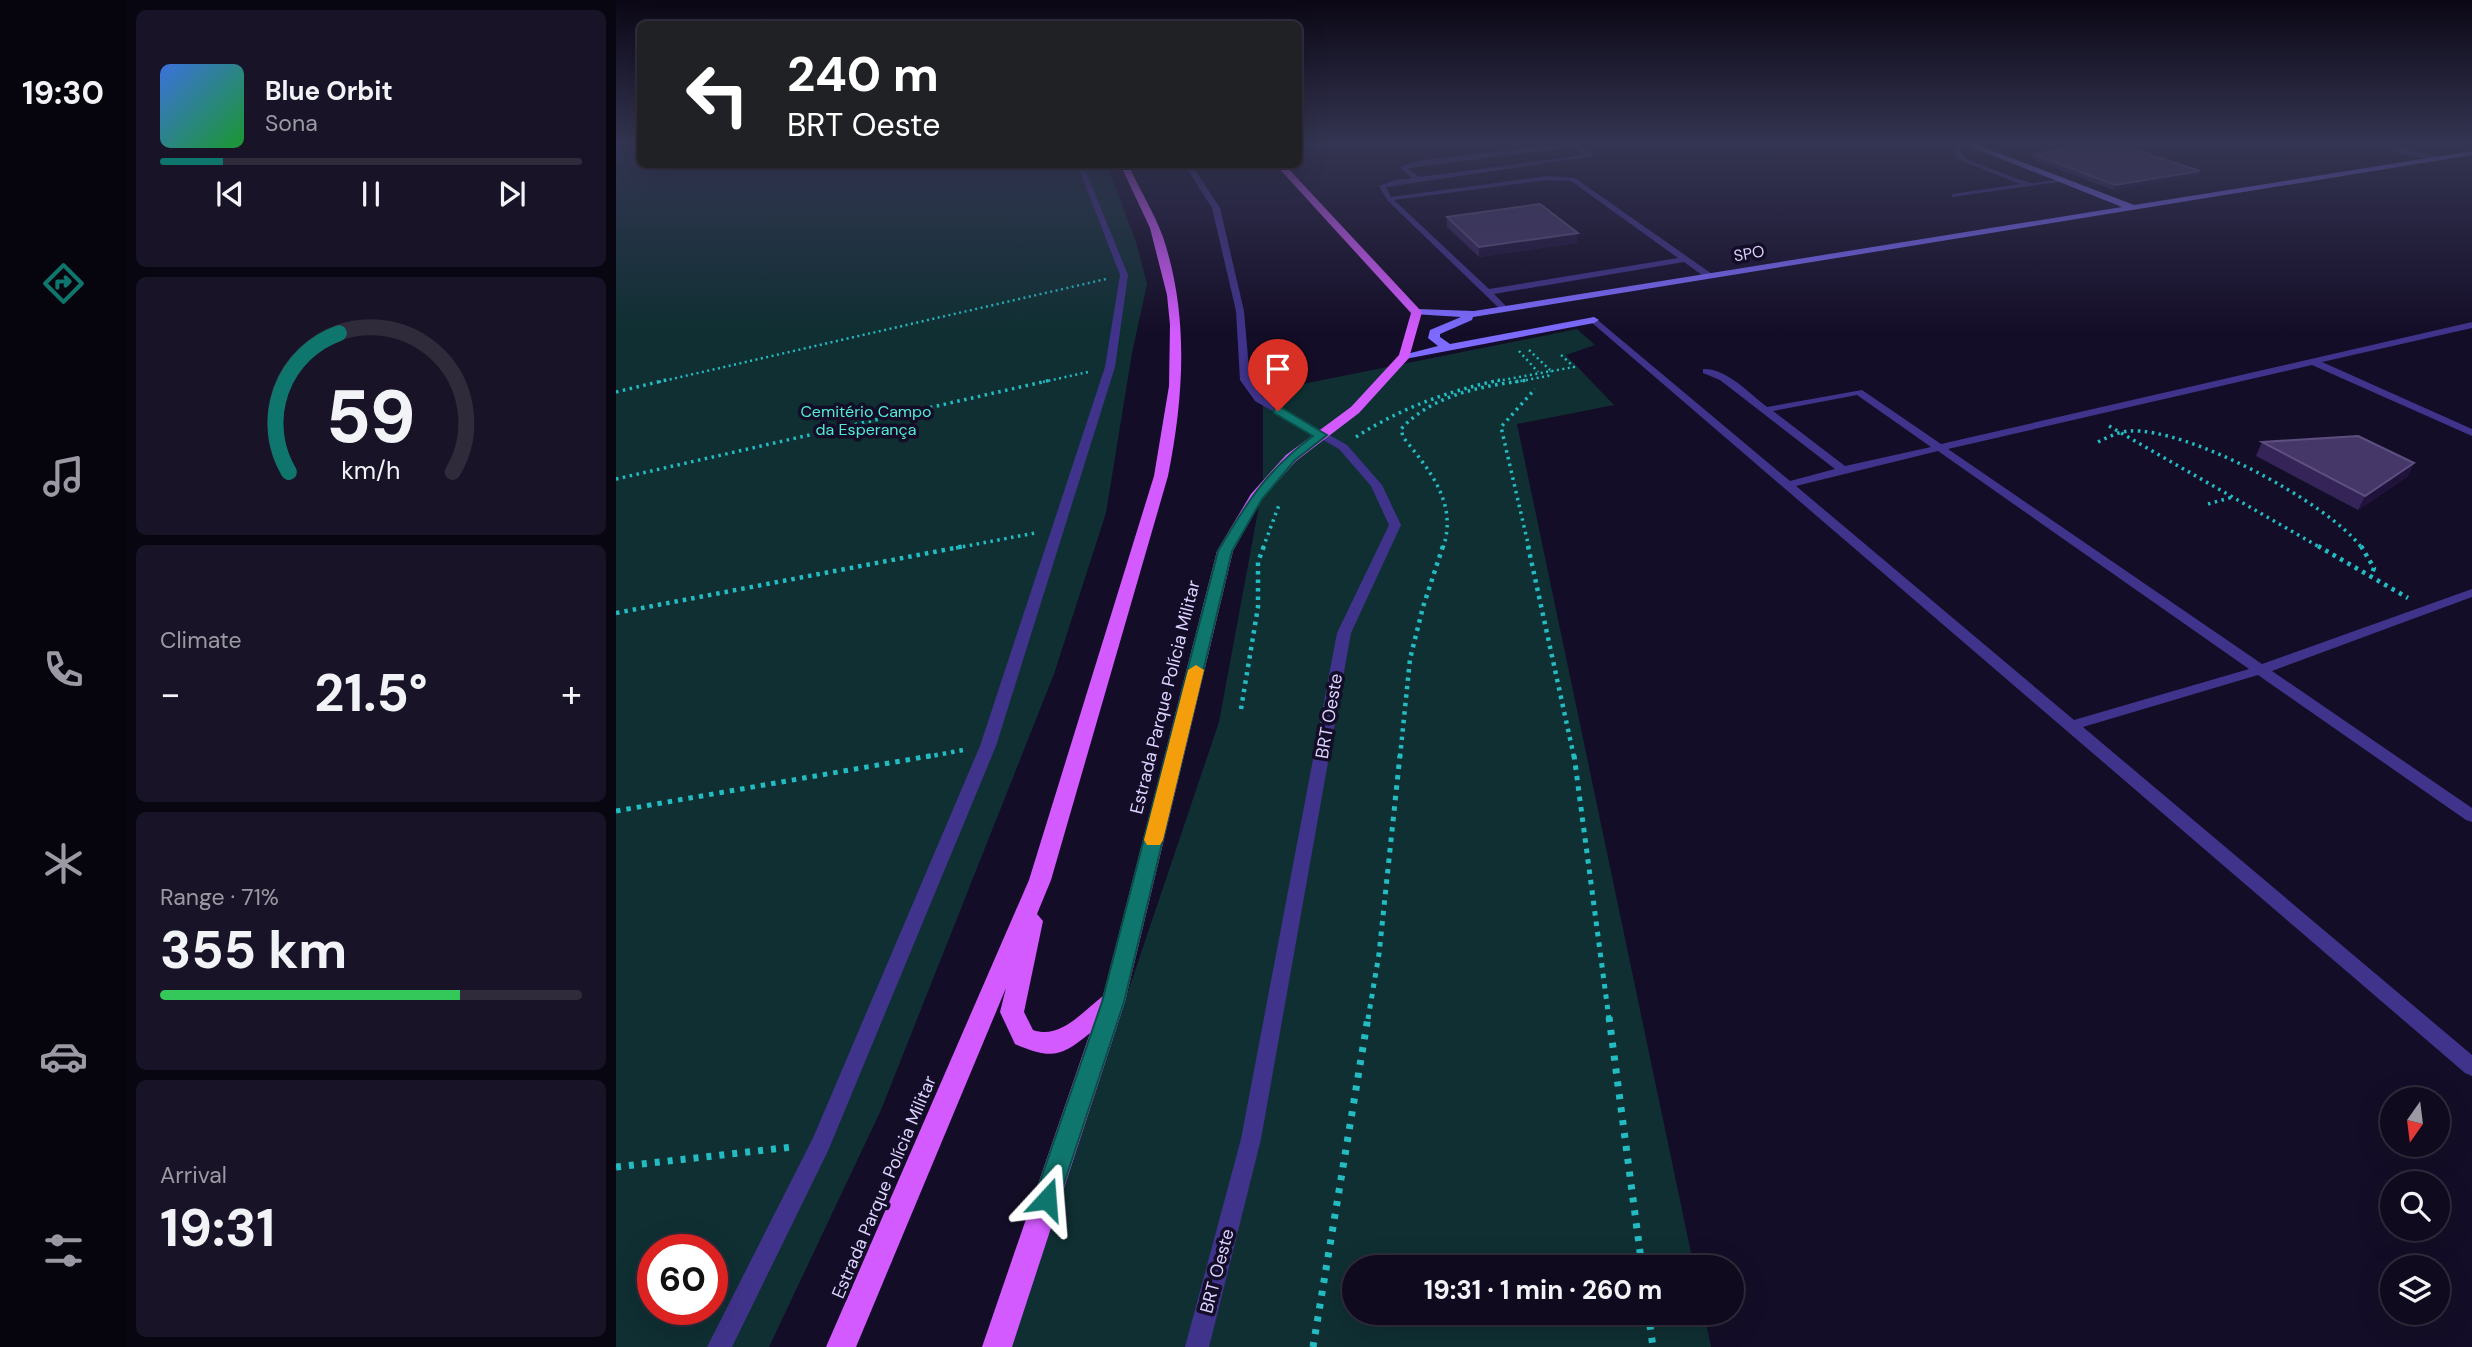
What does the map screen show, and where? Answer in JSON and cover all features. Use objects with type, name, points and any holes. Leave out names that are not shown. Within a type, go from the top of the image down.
[{"type":"main road","name":"Estrada Parque Polícia Militar","points":[[841,1347],[1040,880],[1169,442],[1175,321],[1158,237],[1144,207]]},
{"type":"main road","points":[[1317,207],[1370,260],[1393,290],[1418,312]]},
{"type":"main road","name":"Estrada Parque Polícia Militar","points":[[997,1347],[1113,1002],[1225,551],[1256,497],[1291,458],[1355,410],[1405,356],[1418,312]]},
{"type":"main road","points":[[1040,880],[1012,1012],[1024,1037],[1044,1045],[1063,1041],[1113,1002]]},
{"type":"street","name":"SPO","points":[[1418,312],[1474,314],[2132,207]]},
{"type":"street","points":[[1571,299],[1594,320]]},
{"type":"street","points":[[1447,347],[1434,338],[1434,332],[1474,314]]},
{"type":"street","points":[[1405,356],[1594,320]]},
{"type":"lane","points":[[719,1347],[821,1144],[988,746],[1110,367],[1124,275],[1097,207]]},
{"type":"lane","name":"BRT Oeste","points":[[1197,1347],[1251,1139],[1344,633],[1395,524],[1376,485],[1343,447],[1259,399],[1245,380],[1240,312],[1215,207]]},
{"type":"lane","points":[[1398,207],[1505,309]]},
{"type":"lane","points":[[1612,207],[1709,276]]},
{"type":"lane","points":[[1489,292],[1685,259]]},
{"type":"lane","points":[[1594,320],[2472,1067]]},
{"type":"lane","points":[[1787,485],[2472,325]]},
{"type":"lane","points":[[2312,362],[2472,433]]},
{"type":"lane","points":[[1706,371],[1723,378],[1843,470]]},
{"type":"lane","points":[[1765,410],[1859,392],[2472,816]]},
{"type":"lane","points":[[2069,726],[2260,670],[2472,593]]},
{"type":"path","points":[[616,392],[1124,275]]},
{"type":"path","points":[[1343,447],[1360,434],[1439,396],[1472,385],[1574,367],[1560,354]]},
{"type":"path","points":[[616,479],[1110,367]]},
{"type":"path","points":[[1314,1347],[1379,954],[1410,659],[1423,607],[1448,533],[1445,505],[1434,476],[1403,437],[1401,429],[1408,418],[1425,408],[1466,392],[1539,379],[1548,376],[1551,371]]},
{"type":"path","points":[[1535,388],[1501,427],[1571,735],[1640,1255]]},
{"type":"path","points":[[2087,414],[2427,609]]},
{"type":"path","points":[[2098,442],[2118,432],[2135,431],[2188,444],[2256,473],[2301,497],[2356,538],[2370,554],[2374,568],[2371,576]]},
{"type":"path","points":[[2208,504],[2233,497]]},
{"type":"path","points":[[1241,709],[1258,607],[1258,562],[1278,506],[1285,498]]},
{"type":"path","points":[[616,613],[1058,529]]},
{"type":"path","points":[[616,811],[988,746]]},
{"type":"path","points":[[616,1167],[821,1144]]},
{"type":"path","points":[[1650,1325],[1653,1347]]},
{"type":"green space","name":"Cemitério Campo da Esperança","points":[[616,207],[1123,207],[1136,242],[1147,284],[1132,353],[1106,513],[1054,674],[881,1110],[769,1347],[616,1347]]},
{"type":"green space","points":[[1577,329],[1595,345],[1566,355],[1614,405],[1517,424],[1691,1255],[1342,1255],[1342,1325],[1706,1325],[1711,1347],[1008,1347],[1219,722],[1263,484],[1263,392]]},
{"type":"building","points":[[1520,207],[1544,207],[1578,233],[1479,247],[1447,217]]},
{"type":"building","points":[[2358,436],[2414,463],[2365,496],[2262,442]]},
{"type":"slow traffic","points":[[1153,840],[1196,670]]},
{"type":"route","points":[[1047,1199],[1113,1002],[1225,551],[1256,497],[1291,458],[1321,435],[1278,411]]}]
